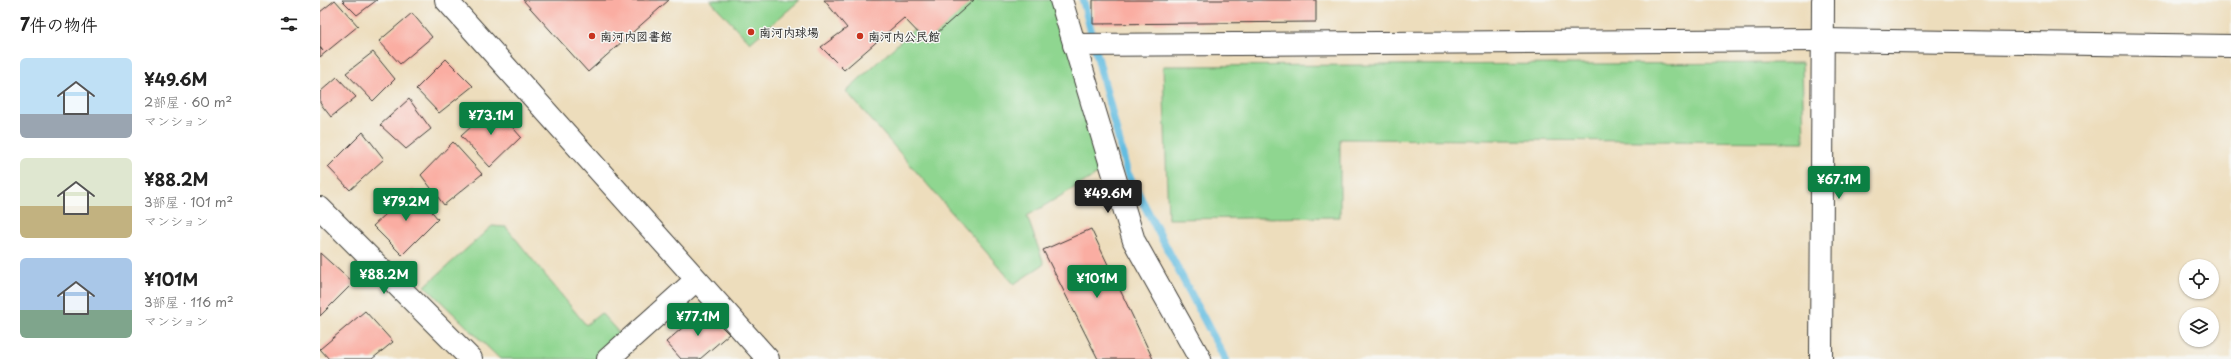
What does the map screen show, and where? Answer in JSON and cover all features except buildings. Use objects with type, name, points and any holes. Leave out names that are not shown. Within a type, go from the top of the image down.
[{"type":"street","points":[[446,0],[768,359]]},
{"type":"street","points":[[1062,0],[1074,45],[1134,241],[1200,359]]},
{"type":"street","points":[[1821,359],[1823,0]]},
{"type":"street","points":[[1074,45],[1822,40],[2231,46]]},
{"type":"street","points":[[320,208],[472,359]]},
{"type":"street","points":[[608,359],[696,280]]},
{"type":"green space","name":"南河内球場","points":[[710,0],[800,0],[750,43]]},
{"type":"green space","points":[[973,0],[1062,0],[1111,166],[1027,216],[1044,264],[1014,284],[846,91],[914,29],[927,42]]},
{"type":"green space","points":[[1802,63],[1804,142],[1340,139],[1340,217],[1168,219],[1163,66]]},
{"type":"green space","points":[[492,226],[506,227],[586,325],[601,313],[622,336],[596,359],[500,359],[425,286]]},
{"type":"waterway","points":[[1083,0],[1127,172],[1225,359]]},
{"type":"place","name":"南河内球場","points":[[751,32]]},
{"type":"place","name":"南河内図書館","points":[[592,36]]},
{"type":"place","name":"南河内公民館","points":[[860,36]]}]
